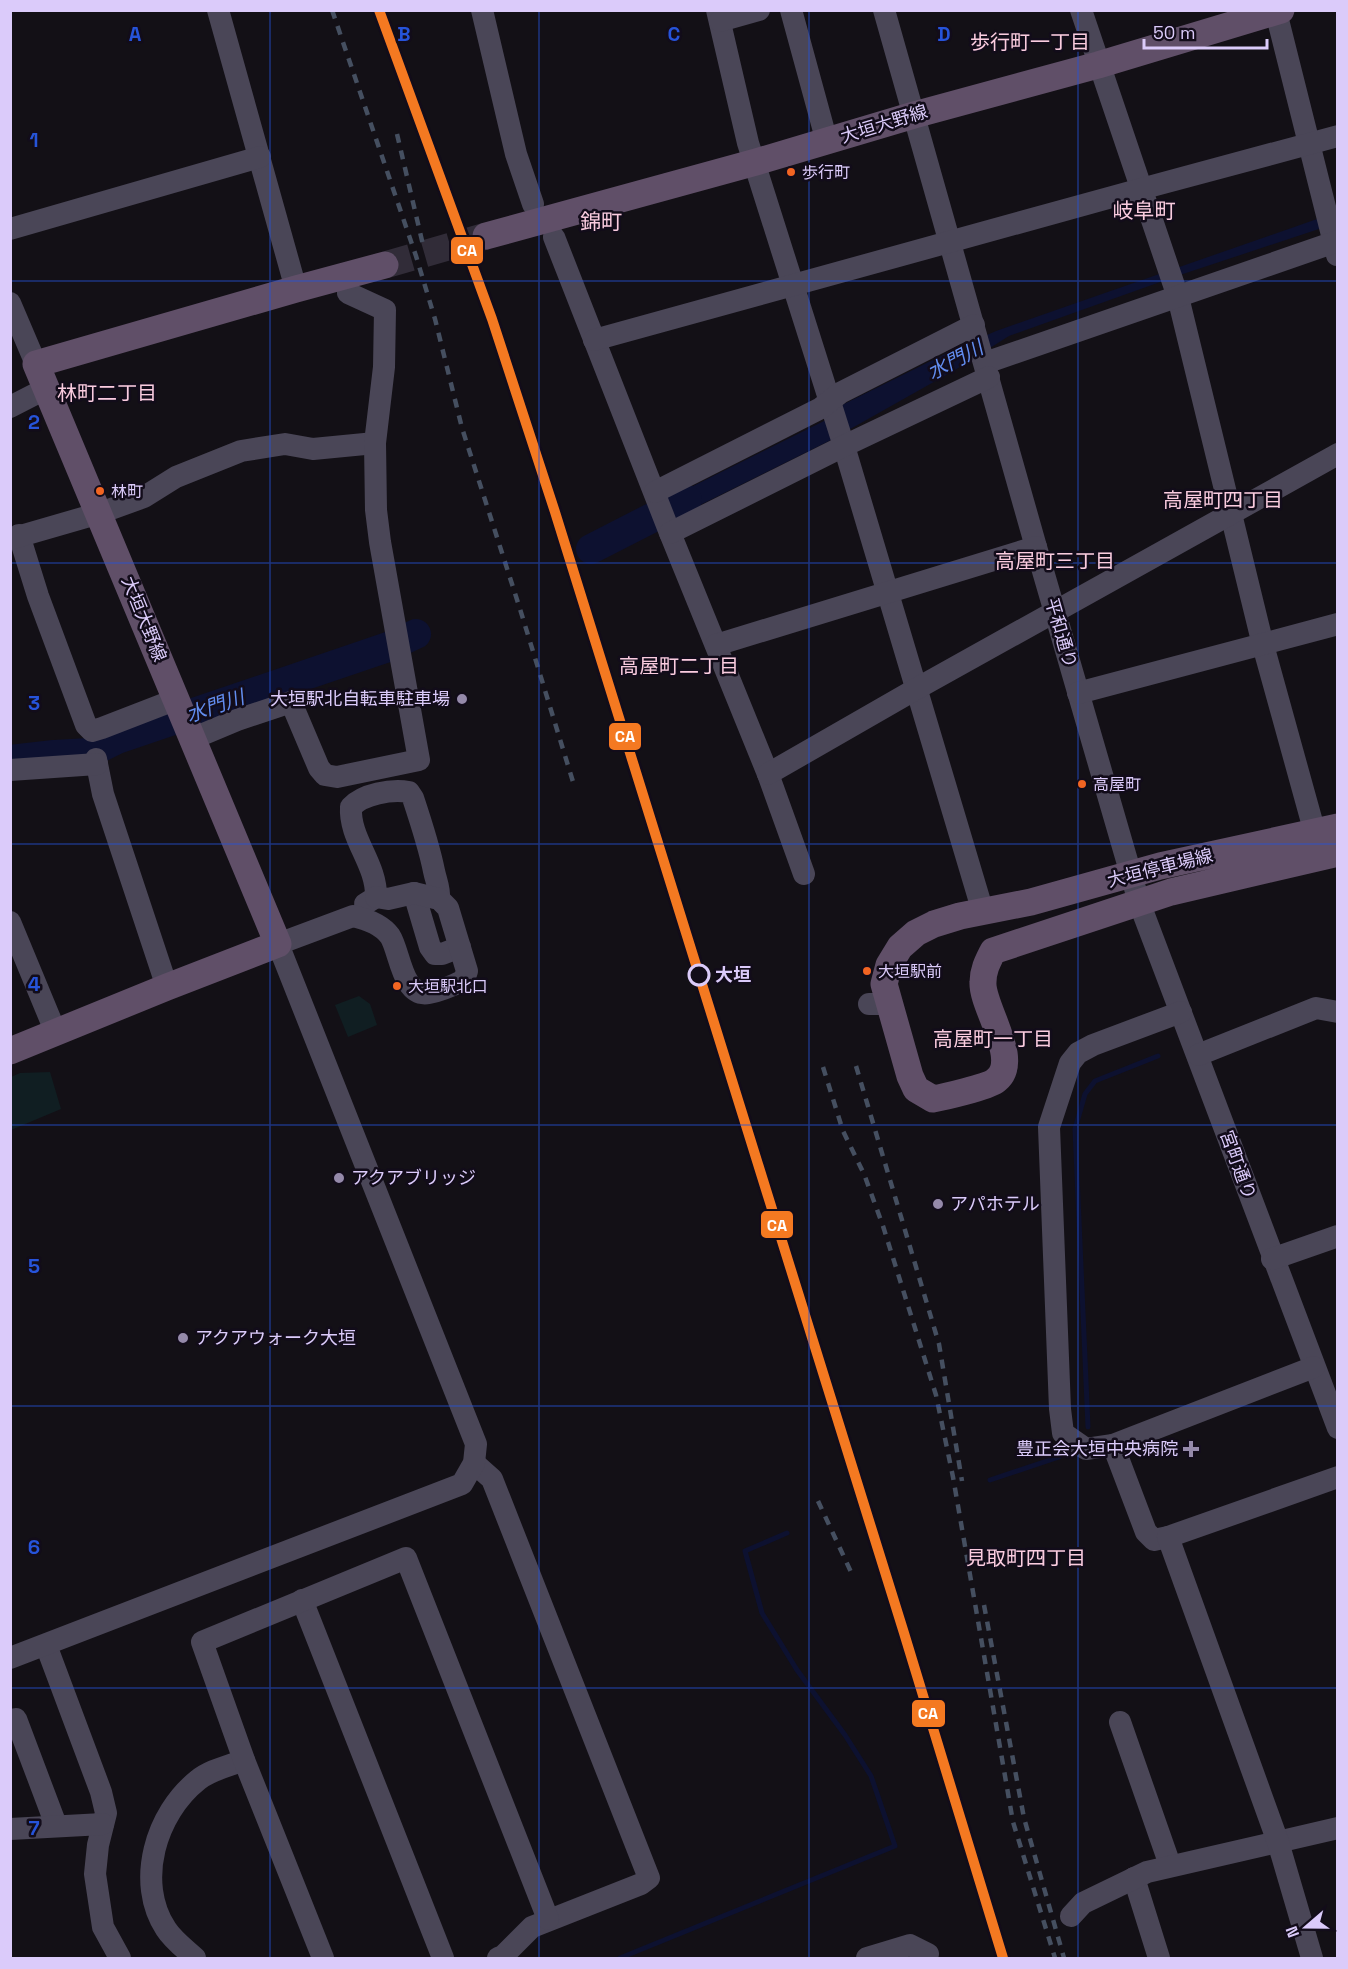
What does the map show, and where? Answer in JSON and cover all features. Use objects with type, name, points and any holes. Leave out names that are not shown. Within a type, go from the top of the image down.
[{"type":"main road","name":"大垣大野線","points":[[486,236],[827,142],[1279,11]]},
{"type":"main road","points":[[36,364],[385,265]]},
{"type":"main road","name":"大垣大野線","points":[[36,364],[278,944]]},
{"type":"main road","name":"大垣停車場線","points":[[1326,830],[1131,874],[1031,902],[960,916],[934,924],[916,933],[900,947],[889,965],[878,1004],[916,1089],[933,1099],[945,1097],[995,1081],[1002,1072],[1004,1063],[1002,1043],[982,984],[986,966],[993,951],[1171,892],[1338,853]]},
{"type":"main road","points":[[10,1051],[278,944]]},
{"type":"street","points":[[218,10],[296,289]]},
{"type":"street","points":[[482,10],[516,154],[533,204]]},
{"type":"street","points":[[759,10],[719,16],[748,143],[756,162],[843,443],[983,912]]},
{"type":"street","points":[[791,10],[827,142]]},
{"type":"street","points":[[884,10],[951,242]]},
{"type":"street","points":[[1081,10],[1172,281],[1263,645],[1326,830]]},
{"type":"street","points":[[669,529],[843,443],[986,366],[1172,281],[1333,237],[1279,11]]},
{"type":"street","points":[[594,340],[1338,136]]},
{"type":"street","points":[[10,229],[260,157]]},
{"type":"street","points":[[554,237],[768,774],[804,874]]},
{"type":"street","name":"平和通り","points":[[951,242],[1036,547],[1139,902]]},
{"type":"street","points":[[192,736],[291,702],[319,768],[325,775],[337,777],[419,760],[377,520],[375,443],[384,367],[386,310],[348,293]]},
{"type":"street","points":[[10,303],[36,364]]},
{"type":"street","points":[[656,497],[820,408],[831,406],[840,393],[975,328]]},
{"type":"street","points":[[10,406],[47,388]]},
{"type":"street","points":[[178,702],[92,731],[86,725],[15,537],[100,513],[144,497],[176,477],[241,451],[285,444],[313,449],[375,443]]},
{"type":"street","points":[[768,774],[1338,454]]},
{"type":"street","points":[[716,645],[1036,547]]},
{"type":"street","points":[[1078,693],[1338,624]]},
{"type":"street","points":[[10,770],[97,761],[103,794],[118,845],[167,987]]},
{"type":"street","points":[[366,770],[372,796]]},
{"type":"street","points":[[390,936],[394,922],[350,819],[351,807],[357,801],[402,790],[409,792],[432,856],[434,874],[440,890],[439,899]]},
{"type":"street","points":[[10,1658],[462,1484],[474,1463],[476,1444],[278,944],[353,916],[359,909],[382,898],[414,893],[439,899],[448,908],[467,971],[464,980],[427,994],[414,990],[406,977],[390,936],[364,918],[353,916]]},
{"type":"street","points":[[414,893],[430,947],[435,954],[460,948]]},
{"type":"street","name":"宮町通り","points":[[1139,902],[1198,1055],[1272,1259],[1338,1428]]},
{"type":"street","points":[[10,922],[56,1033]]},
{"type":"street","points":[[1198,1055],[1316,1008],[1337,1013]]},
{"type":"street","points":[[1181,1012],[1093,1045],[1078,1053],[1070,1063],[1049,1127],[1060,1409],[1063,1433],[1086,1449],[1113,1445],[1314,1367]]},
{"type":"street","points":[[1272,1259],[1338,1236]]},
{"type":"street","points":[[1113,1445],[1146,1532],[1154,1540],[1338,1477]]},
{"type":"street","points":[[474,1463],[492,1479],[649,1878],[641,1884],[532,1927],[498,1959]]},
{"type":"street","points":[[1168,1537],[1278,1842],[1312,1959]]},
{"type":"street","points":[[323,1959],[244,1760],[202,1642],[406,1558],[548,1919]]},
{"type":"street","points":[[303,1600],[442,1959]]},
{"type":"street","points":[[46,1645],[101,1792],[106,1813],[98,1845],[95,1874],[103,1927],[120,1959]]},
{"type":"street","points":[[10,1721],[16,1719],[56,1826]]},
{"type":"street","points":[[1120,1722],[1170,1865]]},
{"type":"street","points":[[195,1959],[166,1929],[157,1907],[151,1886],[150,1868],[157,1839],[179,1796],[200,1778],[244,1760]]},
{"type":"street","points":[[10,1829],[103,1824]]},
{"type":"street","points":[[1071,1916],[1083,1903],[1134,1878],[1170,1865],[1338,1828]]},
{"type":"street","points":[[1134,1878],[1159,1959]]},
{"type":"street","points":[[867,1959],[910,1945],[928,1954]]},
{"type":"shaded area","points":[[359,996],[370,1004],[377,1025],[348,1037],[335,1005]]},
{"type":"shaded area","points":[[50,1072],[61,1109],[11,1130],[11,1077],[20,1073]]},
{"type":"water","name":"水門川","points":[[1337,212],[1337,223],[1177,276],[1009,336],[955,370],[829,441],[676,517],[669,498],[824,421],[844,404],[949,352],[996,331]]},
{"type":"waterway","name":"水門川","points":[[591,549],[687,500]]},
{"type":"waterway","name":"水門川","points":[[10,760],[89,753],[117,739],[388,647],[416,634]]},
{"type":"waterway","points":[[1088,1427],[1075,1129],[1085,1094],[1095,1081],[1158,1056]]},
{"type":"waterway","points":[[990,1480],[1059,1457]]},
{"type":"waterway","points":[[620,1958],[895,1846],[871,1776],[845,1735],[797,1670],[762,1613],[745,1551],[787,1533]]},
{"type":"tunnel","points":[[385,265],[486,236]]},
{"type":"railway","points":[[332,10],[416,256],[435,319],[462,428],[574,785]]},
{"type":"railway","points":[[397,134],[423,245]]},
{"type":"railway","points":[[856,1066],[939,1344],[962,1481]]},
{"type":"railway","points":[[823,1067],[843,1131],[864,1174],[883,1226],[936,1395],[953,1477],[1013,1822],[1055,1958]]},
{"type":"railway","points":[[818,1501],[851,1572]]},
{"type":"railway","points":[[984,1605],[1024,1818],[1064,1958]]},
{"type":"transit line","name":"CA","points":[[379,10],[492,319],[555,512],[1003,1958]]},
{"type":"place","name":"歩行町","points":[[791,172]]},
{"type":"place","name":"林町","points":[[100,491]]},
{"type":"place","name":"大垣駅北自転車駐車場","points":[[462,699]]},
{"type":"place","name":"高屋町","points":[[1082,784]]},
{"type":"place","name":"大垣駅前","points":[[867,971]]},
{"type":"place","name":"大垣","points":[[699,975]]},
{"type":"place","name":"大垣駅北口","points":[[397,986]]},
{"type":"place","name":"アクアブリッジ","points":[[339,1178]]},
{"type":"place","name":"アパホテル","points":[[938,1204]]},
{"type":"place","name":"アクアウォーク大垣","points":[[183,1338]]},
{"type":"place","name":"豊正会大垣中央病院","points":[[1191,1449]]},
{"type":"district","name":"歩行町一丁目","points":[[1030,42]]},
{"type":"district","name":"岐阜町","points":[[1144,211]]},
{"type":"district","name":"錦町","points":[[601,222]]},
{"type":"district","name":"林町二丁目","points":[[107,393]]},
{"type":"district","name":"高屋町四丁目","points":[[1223,500]]},
{"type":"district","name":"高屋町三丁目","points":[[1055,561]]},
{"type":"district","name":"高屋町二丁目","points":[[679,666]]},
{"type":"district","name":"高屋町一丁目","points":[[993,1039]]},
{"type":"district","name":"見取町四丁目","points":[[1026,1558]]}]
